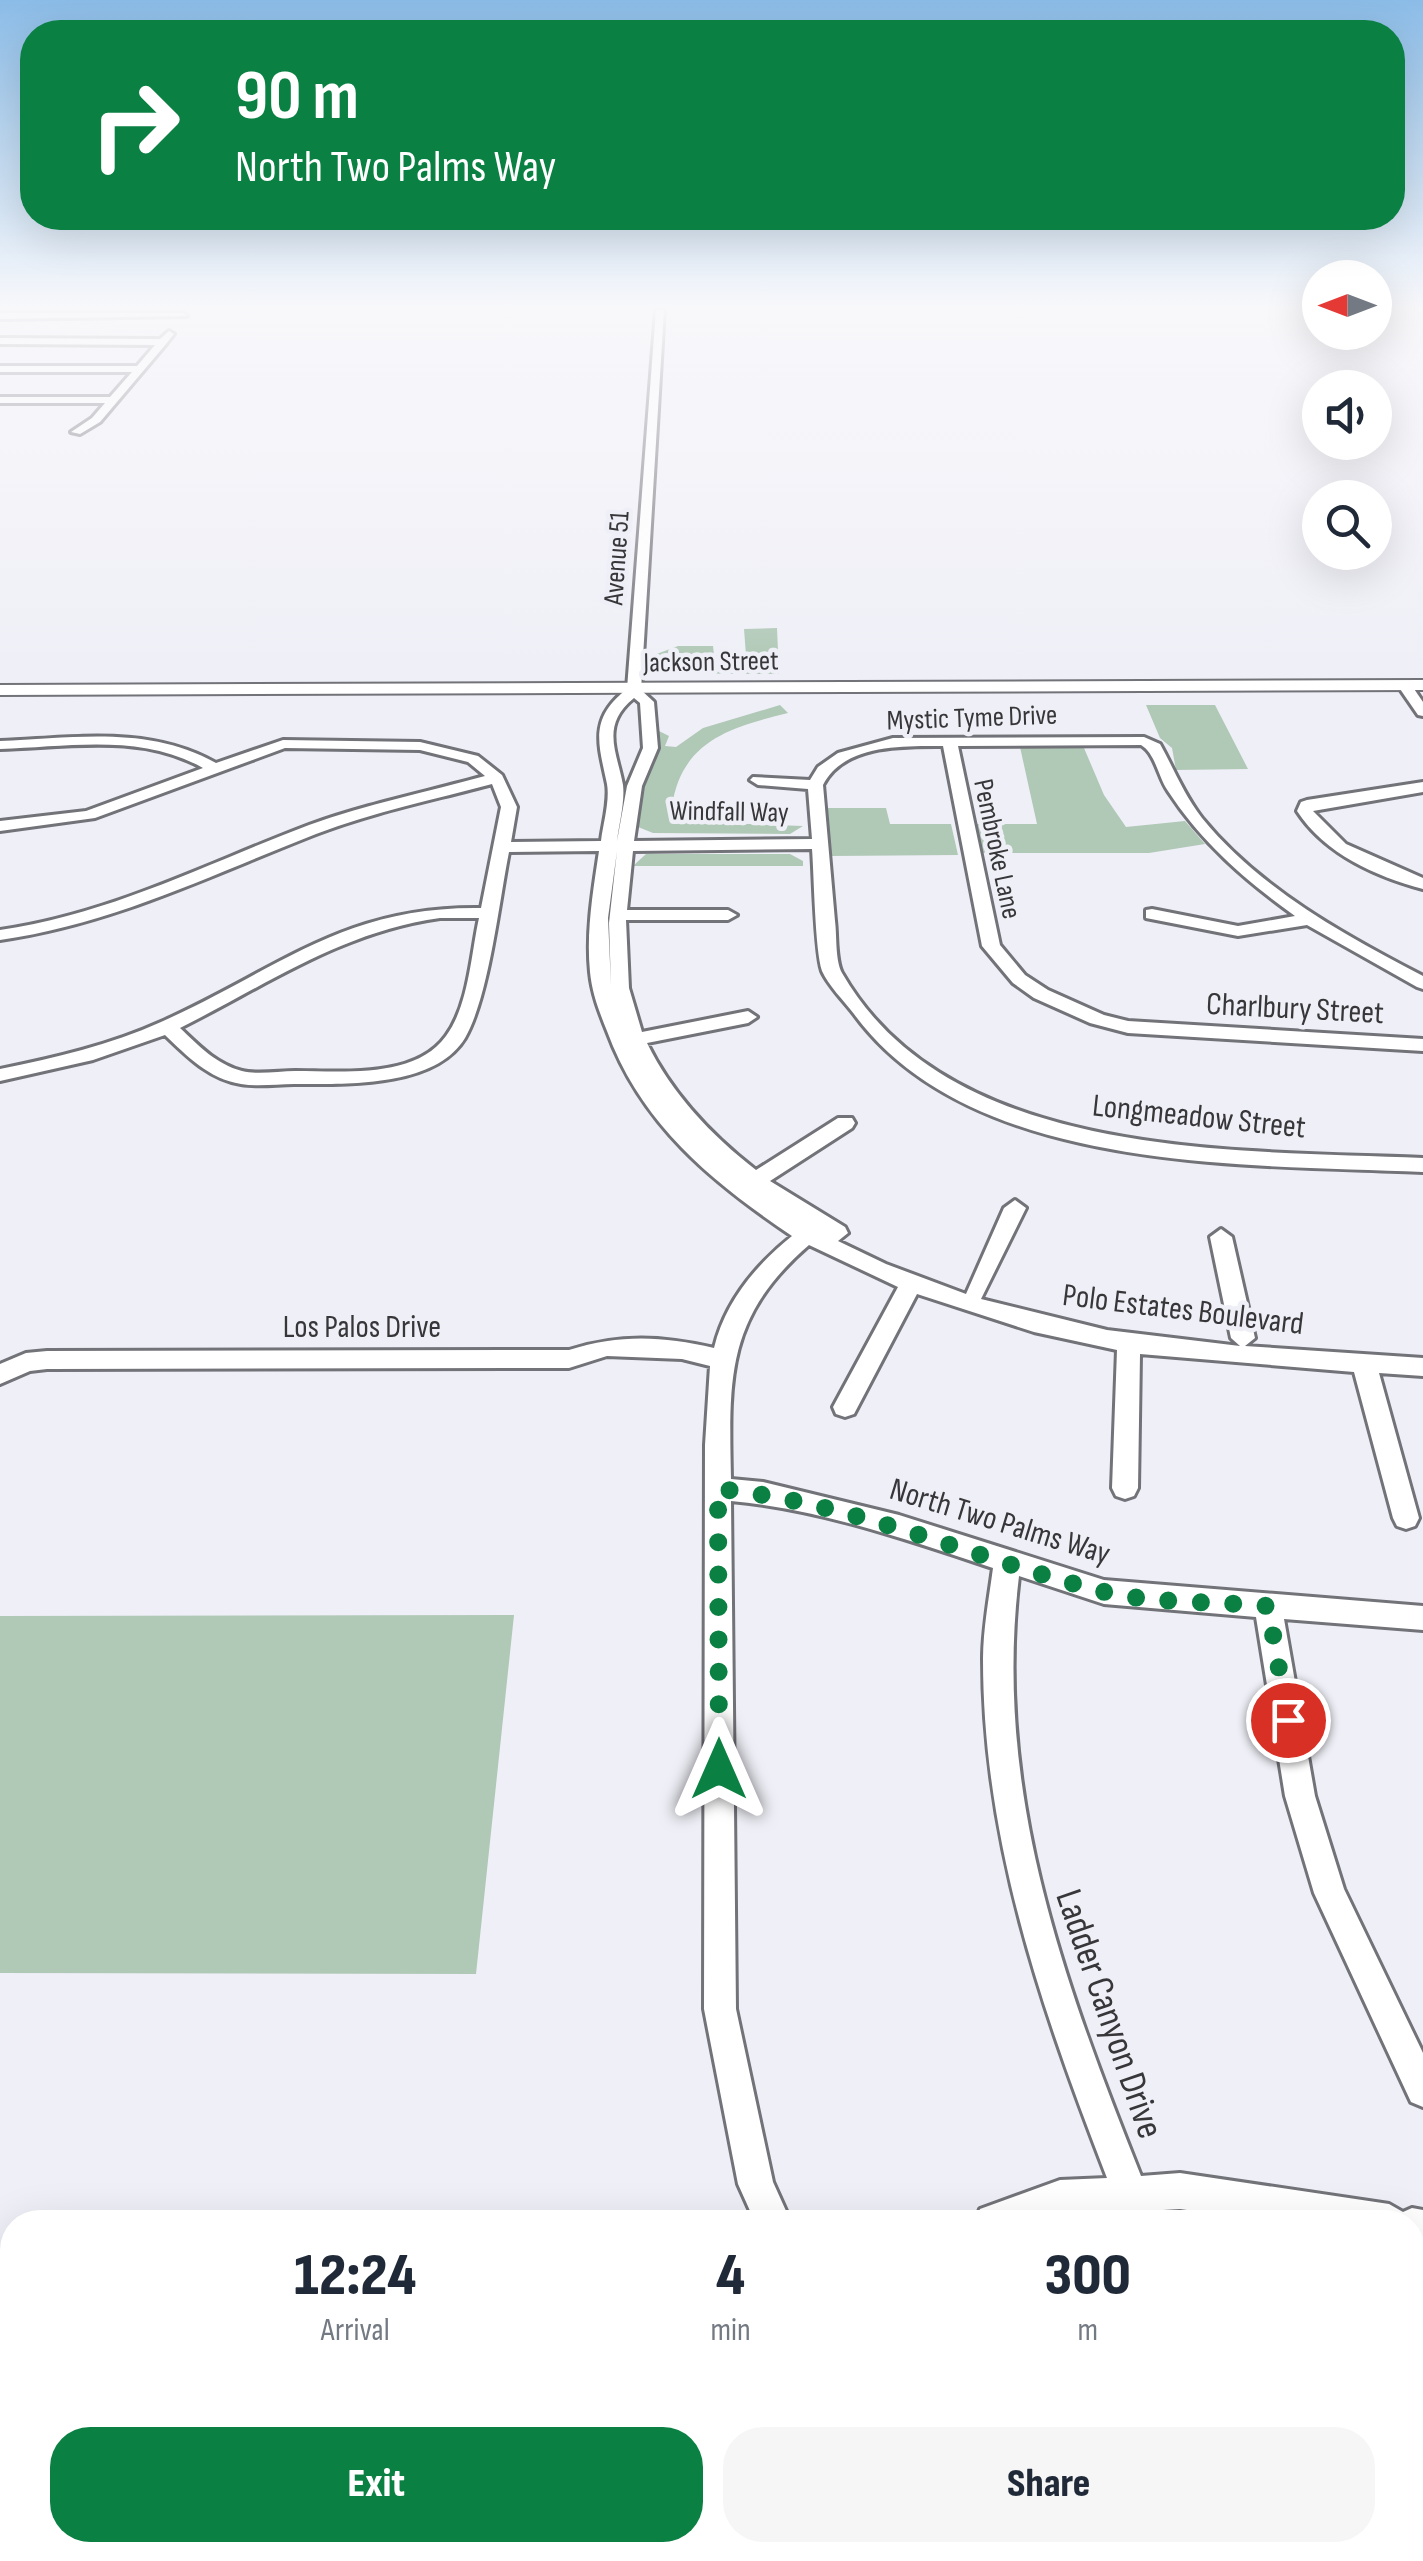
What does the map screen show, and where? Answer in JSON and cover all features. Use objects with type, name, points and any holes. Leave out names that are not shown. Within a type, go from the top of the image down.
[{"type":"main road","name":"Jackson Street","points":[[0,690],[1414,686]]},
{"type":"street","points":[[76,432],[80,430]]},
{"type":"street","name":"Avenue 51","points":[[634,690],[652,430]]},
{"type":"street","points":[[1414,686],[1423,712]]},
{"type":"street","name":"Polo Estates Boulevard","points":[[1423,1351],[1112,1325],[976,1292],[813,1228],[685,1114],[658,1080],[636,1040],[620,990],[619,842],[615,786],[604,762],[607,728],[616,702],[634,690],[648,702],[651,728],[648,762],[634,789],[619,842],[599,972],[608,1015],[626,1061],[676,1132],[732,1185],[912,1284],[1010,1317],[1130,1342],[1423,1366]]},
{"type":"street","name":"Mystic Tyme Drive","points":[[815,785],[832,763],[864,748],[910,740],[1144,741],[1155,746],[1167,777],[1206,830],[1310,918]]},
{"type":"street","points":[[0,746],[147,742],[193,753],[212,767]]},
{"type":"street","name":"Pembroke Lane","points":[[950,742],[984,928],[1002,962],[1019,978],[1065,1006],[1097,1019],[1164,1031]]},
{"type":"street","points":[[0,826],[89,814],[283,744],[372,743],[447,751],[473,759],[497,778],[509,807],[503,842],[463,1025],[442,1052],[417,1065],[371,1077],[242,1078],[206,1063],[168,1027]]},
{"type":"street","points":[[0,935],[95,918],[168,894],[314,829],[497,778]]},
{"type":"street","points":[[758,780],[815,785],[818,844]]},
{"type":"street","points":[[1423,802],[1415,789],[1324,801],[1308,805],[1306,811],[1311,823],[1336,843],[1423,884]]},
{"type":"street","name":"Windfall Way","points":[[503,842],[818,844]]},
{"type":"street","name":"Longmeadow Street","points":[[818,844],[826,947],[845,995],[895,1050],[972,1098],[1040,1125],[1112,1142],[1423,1166]]},
{"type":"street","points":[[0,1075],[106,1050],[168,1027],[384,918],[445,910],[487,913]]},
{"type":"street","points":[[620,914],[728,915]]},
{"type":"street","points":[[1152,914],[1238,931],[1310,918],[1423,983]]},
{"type":"street","points":[[636,1040],[748,1018]]},
{"type":"street","name":"Charlbury Street","points":[[1164,1031],[1423,1045]]},
{"type":"street","points":[[756,1180],[844,1123]]},
{"type":"street","points":[[976,1292],[1015,1208]]},
{"type":"street","points":[[768,2210],[756,2184],[720,2008],[717,1390],[721,1360],[748,1290],[813,1228]]},
{"type":"street","points":[[1221,1237],[1243,1338]]},
{"type":"street","points":[[845,1408],[912,1284]]},
{"type":"street","points":[[1125,1488],[1130,1342]]},
{"type":"street","name":"Los Palos Drive","points":[[1,1374],[26,1362],[47,1360],[569,1360],[590,1354],[606,1361],[721,1360]]},
{"type":"street","points":[[1364,1362],[1406,1518]]},
{"type":"street","name":"North Two Palms Way","points":[[718,1489],[763,1494],[898,1526],[1104,1592],[1423,1618]]},
{"type":"street","name":"Ladder Canyon Drive","points":[[1007,1560],[996,1656],[1004,1773],[1022,1886],[1054,1998],[1130,2194]]},
{"type":"street","points":[[1268,1606],[1300,1796],[1325,1876],[1423,2090]]},
{"type":"street","points":[[1026,2210],[1060,2198],[1180,2192],[1305,2210]]},
{"type":"green space","points":[[777,628],[779,674],[644,673],[646,658],[678,646],[713,646],[714,655],[746,655],[744,629]]},
{"type":"green space","points":[[780,705],[788,713],[729,731],[698,751],[686,766],[672,806],[677,816],[693,822],[803,826],[790,834],[653,833],[638,827],[641,791],[655,762],[659,731],[669,736],[665,746],[676,747],[703,728]]},
{"type":"green space","points":[[1146,705],[1215,705],[1248,769],[1176,770],[1172,748],[1160,738]]},
{"type":"green space","points":[[1020,747],[1136,748],[1084,748],[1104,795],[1126,827],[1185,821],[1205,844],[1149,853],[983,853],[976,824],[1037,824]]},
{"type":"green space","points":[[827,808],[886,808],[890,824],[951,824],[958,855],[831,856]]},
{"type":"green space","points":[[646,854],[790,854],[803,861],[803,866],[633,866]]},
{"type":"green space","points":[[514,1615],[476,1974],[0,1973],[0,1616]]},
{"type":"route","points":[[719,1769],[718,1489],[763,1494],[898,1526],[1104,1592],[1268,1606],[1288,1720]]}]
